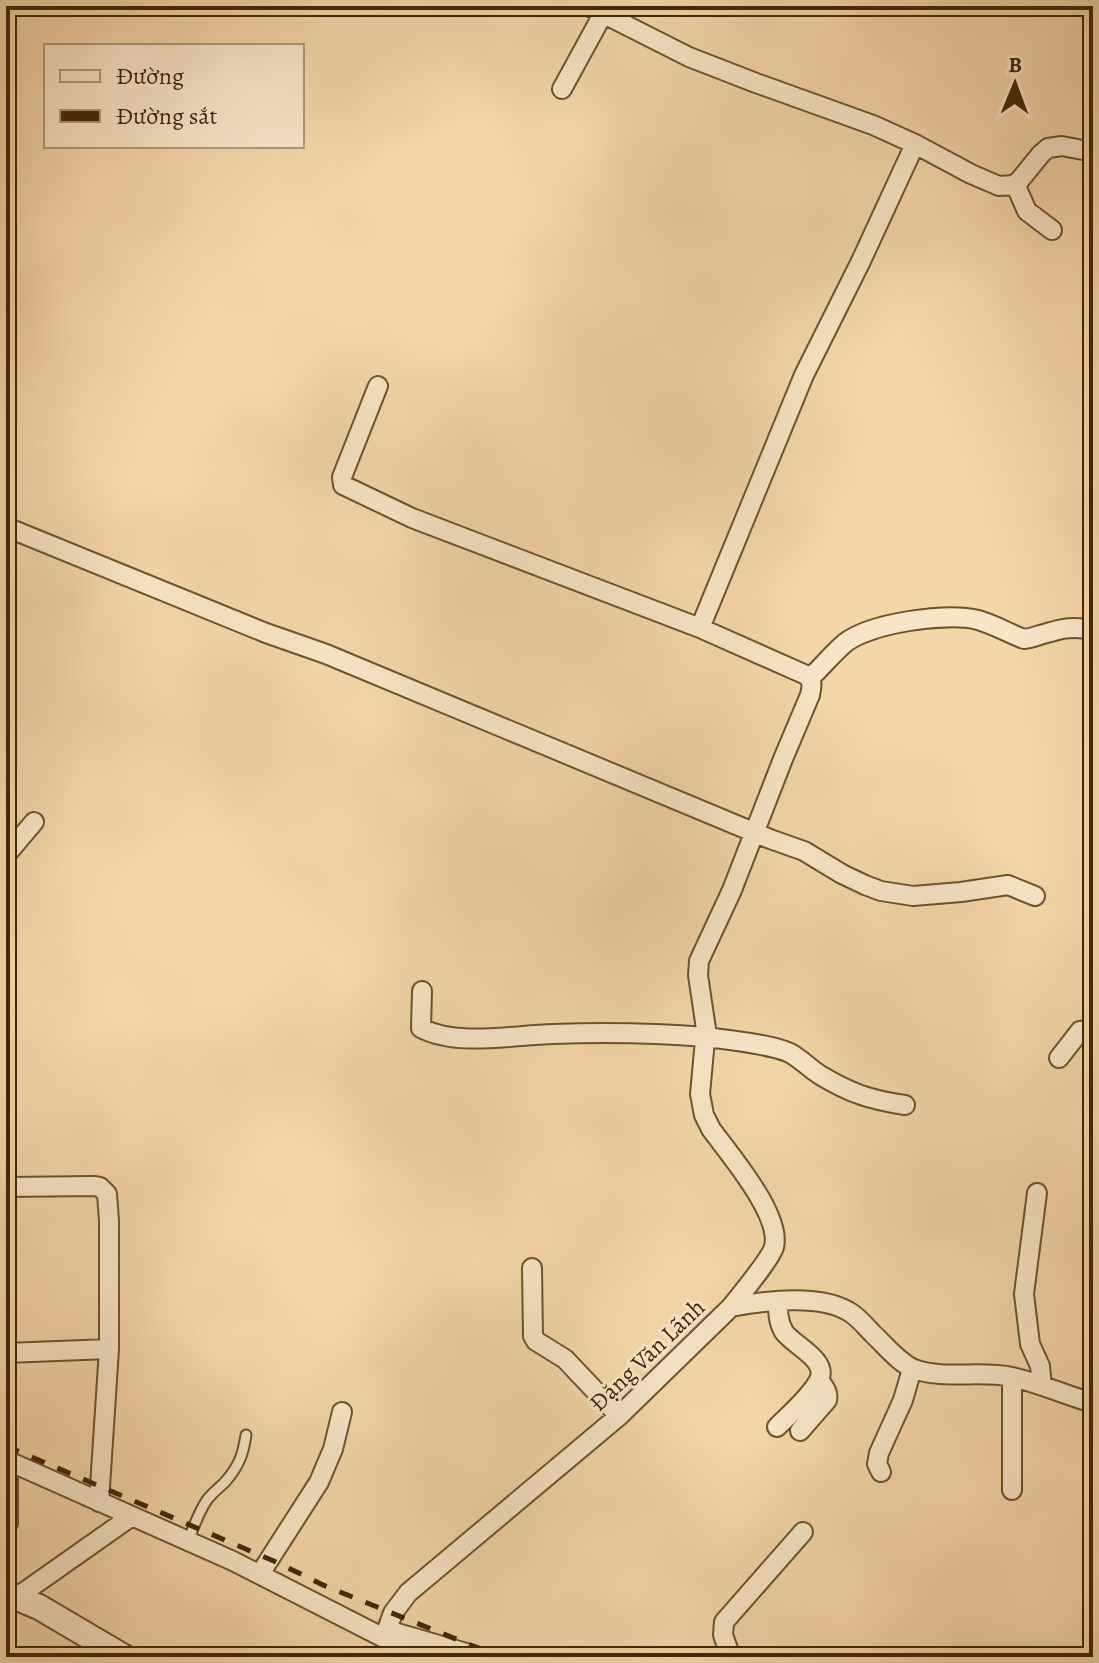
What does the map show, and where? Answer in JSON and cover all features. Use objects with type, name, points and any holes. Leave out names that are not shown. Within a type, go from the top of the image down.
[{"type":"street","points":[[562,89],[596,10],[713,68],[828,107],[915,144],[993,184],[1015,184],[1048,148],[1062,146],[1093,152]]},
{"type":"street","points":[[700,628],[804,375],[915,144]]},
{"type":"street","points":[[1015,184],[1027,211],[1052,230]]},
{"type":"street","points":[[378,386],[342,477],[343,485],[412,518],[700,628],[810,678],[810,695],[732,890],[699,961],[706,1037],[701,1105],[711,1129],[766,1208],[775,1236],[769,1257],[731,1307]]},
{"type":"street","points":[[6,527],[796,846],[842,874],[881,891],[913,896],[1008,885],[1035,896]]},
{"type":"street","points":[[810,678],[846,642],[860,634],[915,620],[974,618],[1024,639],[1066,628],[1093,630]]},
{"type":"street","points":[[6,855],[34,822]]},
{"type":"street","points":[[422,991],[421,1028],[431,1034],[468,1039],[555,1033],[706,1037],[788,1052],[855,1094],[905,1105]]},
{"type":"street","points":[[1059,1058],[1080,1031],[1093,1033]]},
{"type":"street","points":[[6,1187],[95,1186],[107,1194],[109,1349],[99,1502]]},
{"type":"street","points":[[1037,1193],[1024,1294],[1030,1344],[1040,1366],[1042,1386]]},
{"type":"street","points":[[532,1268],[533,1336],[565,1359],[619,1416]]},
{"type":"street","points":[[777,1427],[801,1403],[821,1374],[812,1356],[782,1329],[778,1301]]},
{"type":"street","name":"Đặng Văn Lãnh","points":[[386,1634],[393,1613],[408,1593],[619,1416],[731,1307],[778,1301],[814,1302],[841,1308],[851,1313],[912,1369]]},
{"type":"street","points":[[6,1353],[109,1349]]},
{"type":"street","points":[[881,1472],[877,1464],[879,1453],[903,1400],[912,1369],[944,1374],[1012,1377],[1093,1403]]},
{"type":"street","points":[[1012,1377],[1012,1490]]},
{"type":"street","points":[[800,1431],[827,1400],[826,1390],[819,1380]]},
{"type":"street","points":[[260,1574],[311,1497],[328,1464],[342,1412]]},
{"type":"street","points":[[8,1523],[7,1460],[386,1634],[480,1657]]},
{"type":"street","points":[[12,1595],[132,1516]]},
{"type":"street","points":[[731,1657],[723,1635],[724,1622],[803,1532]]},
{"type":"street","points":[[12,1595],[58,1617],[124,1657]]},
{"type":"street","points":[[386,1634],[410,1657]]},
{"type":"lane","points":[[188,1541],[209,1496],[236,1469],[243,1455],[246,1435]]},
{"type":"railway","points":[[6,1446],[323,1585],[500,1657]]}]
